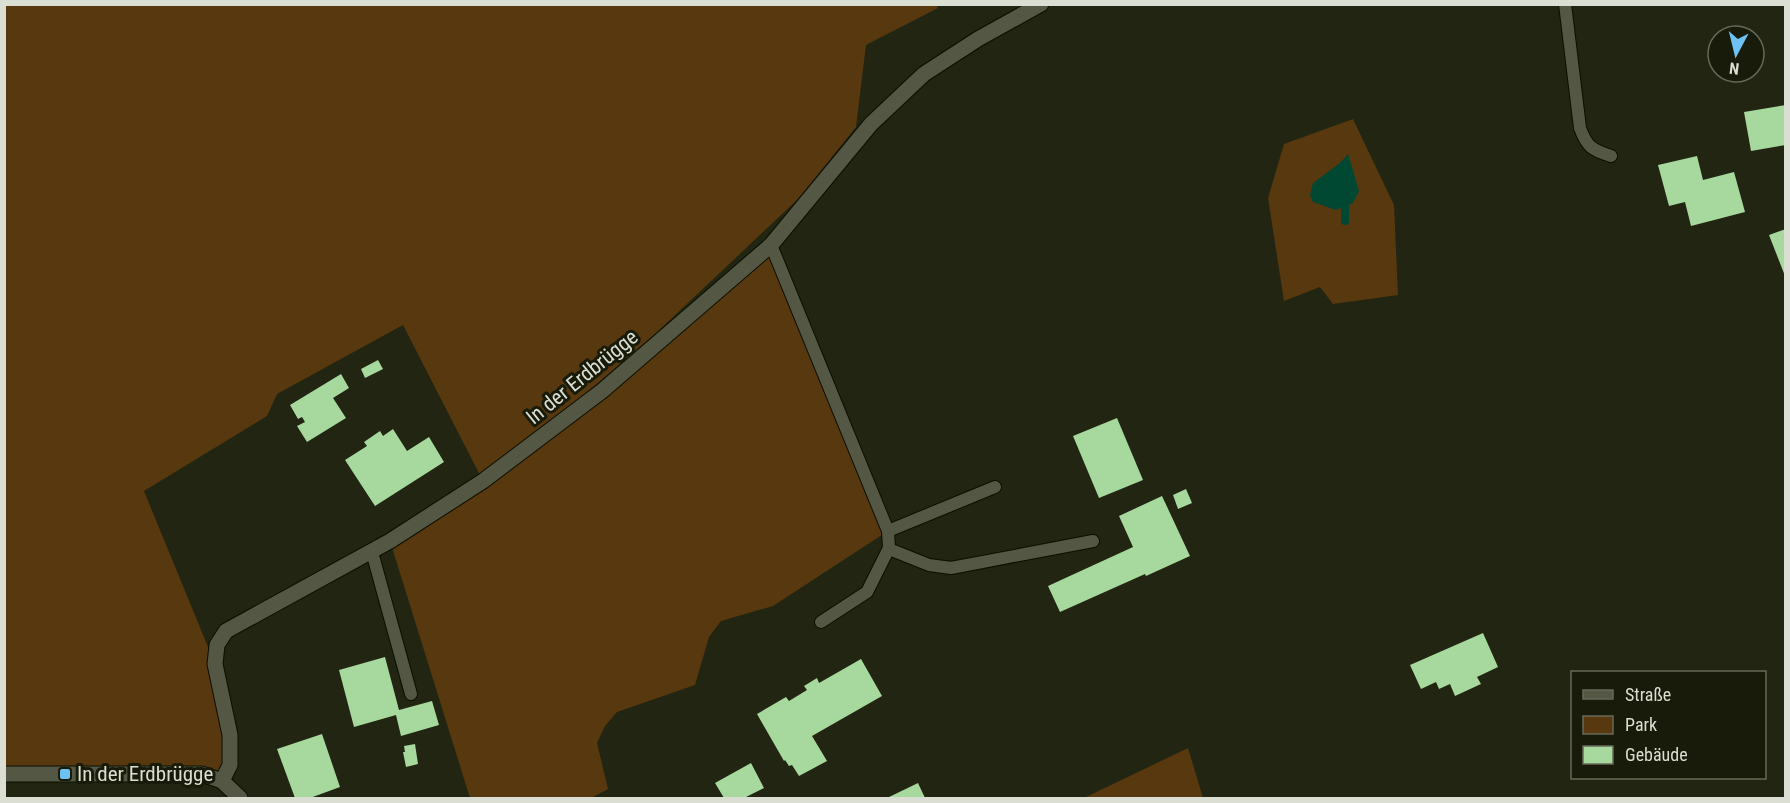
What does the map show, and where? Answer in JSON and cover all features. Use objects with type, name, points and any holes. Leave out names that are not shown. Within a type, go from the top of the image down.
[{"type":"street","name":"In der Erdbrügge","points":[[222,781],[230,765],[230,735],[215,664],[217,645],[226,631],[372,552],[483,482],[602,391],[771,245],[871,124],[924,74],[978,39],[1041,4]]},
{"type":"street","points":[[4,774],[202,774],[222,781],[240,798]]},
{"type":"lane","points":[[1566,4],[1580,128],[1585,142],[1590,147],[1611,156]]},
{"type":"lane","points":[[771,245],[888,531],[889,549],[867,592],[821,622]]},
{"type":"lane","points":[[888,531],[995,487]]},
{"type":"lane","points":[[889,549],[929,565],[951,568],[1093,541]]},
{"type":"lane","points":[[372,552],[411,693]]},
{"type":"green space","points":[[5,5],[936,5],[938,8],[866,45],[856,127],[798,199],[655,334],[494,472],[771,245],[888,531],[773,606],[721,621],[709,637],[695,685],[617,712],[605,726],[597,743],[608,789],[591,798],[470,798],[390,541],[483,481],[403,325],[277,394],[267,416],[144,491],[215,664],[230,735],[222,781],[5,774]]},
{"type":"green space","points":[[1353,119],[1394,205],[1398,295],[1333,304],[1320,287],[1284,301],[1268,198],[1284,144]]},
{"type":"green space","points":[[1188,748],[1203,798],[1084,798]]},
{"type":"shaded area","points":[[1348,154],[1359,191],[1353,203],[1336,210],[1313,202],[1310,195],[1313,183],[1340,163]]},
{"type":"building","points":[[1786,105],[1786,145],[1751,151],[1744,112]]},
{"type":"building","points":[[1697,156],[1703,180],[1734,172],[1745,212],[1691,226],[1685,202],[1669,206],[1658,165]]},
{"type":"building","points":[[1786,229],[1786,276],[1785,276],[1769,235]]},
{"type":"building","points":[[378,360],[383,369],[365,378],[361,369]]},
{"type":"building","points":[[341,374],[349,388],[333,398],[346,418],[307,442],[297,426],[305,422],[302,417],[298,419],[290,405]]},
{"type":"building","points":[[1117,418],[1143,480],[1099,498],[1073,436]]},
{"type":"building","points":[[393,429],[407,451],[429,437],[444,462],[375,506],[345,460],[367,446],[364,442],[380,431],[383,436]]},
{"type":"building","points":[[1186,489],[1192,503],[1178,509],[1173,495]]},
{"type":"building","points":[[1162,496],[1190,556],[1060,612],[1048,586],[1133,547],[1119,516]]},
{"type":"building","points":[[1483,633],[1498,667],[1477,677],[1481,684],[1455,696],[1450,684],[1439,689],[1436,682],[1421,689],[1410,665]]},
{"type":"building","points":[[385,657],[399,710],[432,701],[439,725],[401,736],[396,715],[354,727],[339,670]]},
{"type":"building","points":[[861,659],[882,696],[812,736],[827,761],[799,776],[792,765],[789,766],[784,761],[757,714],[786,697],[789,701],[807,690],[804,686],[817,678],[819,683]]},
{"type":"building","points":[[322,734],[340,787],[310,798],[295,798],[277,749]]},
{"type":"building","points":[[415,744],[418,764],[406,767],[404,746]]},
{"type":"building","points":[[751,763],[764,788],[744,798],[724,798],[715,783]]},
{"type":"building","points":[[918,783],[925,798],[887,798]]},
{"type":"waterway","points":[[1345,206],[1345,221]]},
{"type":"place","name":"In der Erdbrügge","points":[[65,774]]}]
